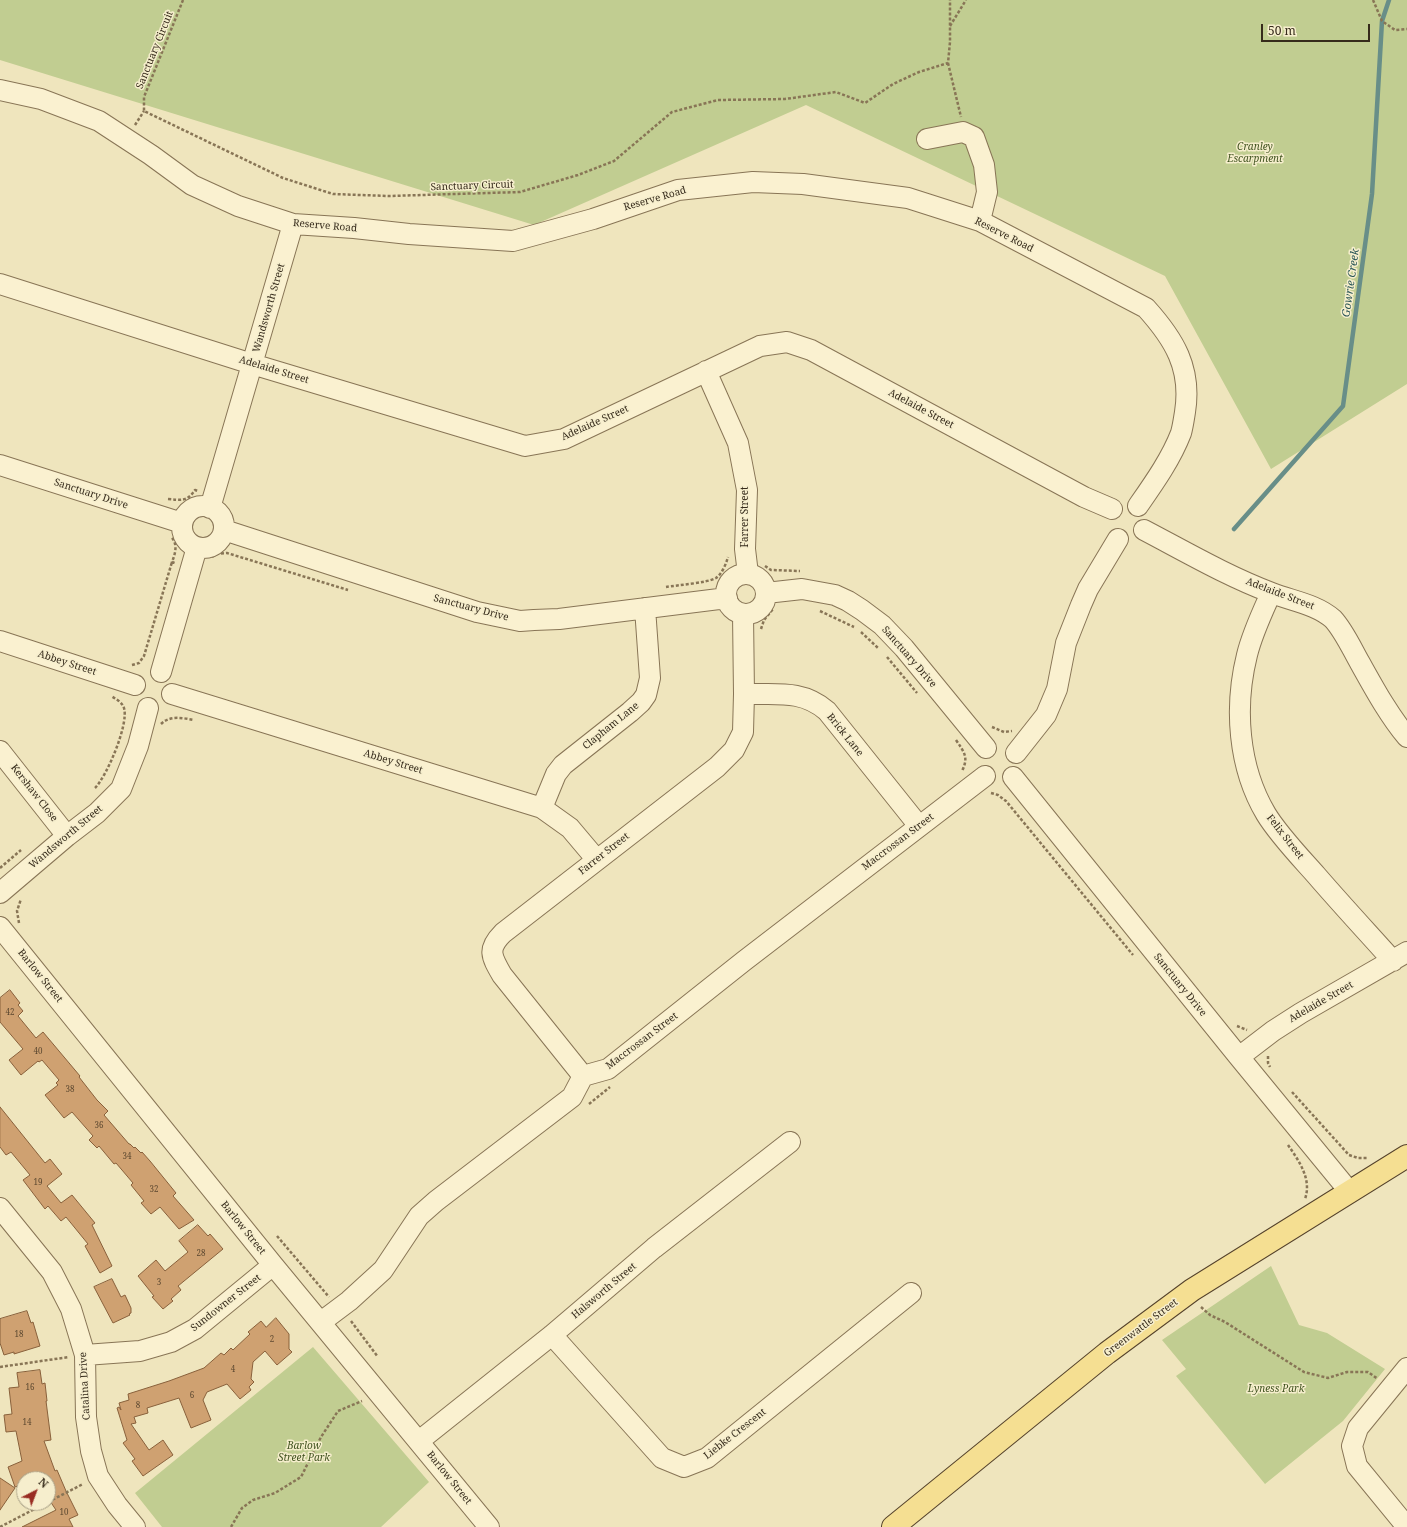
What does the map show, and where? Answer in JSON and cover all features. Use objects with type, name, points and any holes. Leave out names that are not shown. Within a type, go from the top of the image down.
[{"type":"main road","name":"Greenwattle Street","points":[[893,1527],[1107,1353],[1192,1290],[1407,1156]]},
{"type":"street","name":"Reserve Road","points":[[0,90],[41,99],[99,121],[192,185],[238,206],[293,224],[513,241],[593,219],[678,190],[753,182],[803,184],[908,198],[980,221],[1146,308],[1162,325],[1172,340],[1184,369],[1188,395],[1182,432],[1158,477],[1138,506]]},
{"type":"street","points":[[927,139],[963,132],[974,137],[984,165],[987,192],[980,221]]},
{"type":"street","name":"Wandsworth Street","points":[[210,508],[293,224]]},
{"type":"street","name":"Adelaide Street","points":[[0,284],[252,364],[525,446],[564,439],[760,346],[787,342],[811,350],[1084,497],[1112,509]]},
{"type":"street","name":"Farrer Street","points":[[706,371],[738,443],[747,490],[745,549],[748,574]]},
{"type":"street","name":"Sanctuary Drive","points":[[0,465],[176,529]]},
{"type":"street","points":[[1127,502],[1138,506],[1146,519],[1144,530],[1136,538],[1124,540],[1118,538],[1110,531],[1108,525],[1109,514],[1112,509],[1121,503],[1127,502]]},
{"type":"street","points":[[161,672],[191,568],[204,553],[207,548],[214,546],[221,538],[224,530],[220,515],[210,508],[203,506],[191,510],[176,529],[182,530],[186,540],[204,553]]},
{"type":"street","name":"Sanctuary Drive","points":[[224,530],[477,612],[520,621],[547,620],[727,598]]},
{"type":"street","name":"Adelaide Street","points":[[1144,530],[1202,561],[1271,593],[1310,606],[1332,619],[1350,646],[1389,713],[1407,737]]},
{"type":"street","points":[[1016,753],[1046,715],[1057,689],[1066,643],[1081,605],[1088,589],[1118,538]]},
{"type":"street","points":[[748,574],[760,580],[764,584],[772,600],[765,600],[758,610],[743,614],[733,609],[727,598],[727,591],[733,579],[741,575],[748,574]]},
{"type":"street","name":"Sanctuary Drive","points":[[772,600],[802,589],[835,595],[862,610],[882,625],[904,648],[986,748]]},
{"type":"street","name":"Felix Street","points":[[1271,593],[1247,654],[1240,695],[1242,749],[1251,781],[1266,814],[1283,837],[1400,956]]},
{"type":"street","name":"Clapham Lane","points":[[542,808],[556,774],[563,765],[630,712],[646,695],[650,678],[645,608]]},
{"type":"street","name":"Farrer Street","points":[[583,1076],[502,975],[493,961],[492,951],[495,942],[503,933],[727,758],[739,741],[743,732],[743,614]]},
{"type":"street","name":"Abbey Street","points":[[0,641],[135,685]]},
{"type":"street","points":[[155,670],[167,676],[171,681],[173,688],[172,694],[166,705],[160,708],[148,708],[138,702],[135,697],[135,685],[142,674],[155,670]]},
{"type":"street","name":"Abbey Street","points":[[172,694],[542,808],[570,828],[597,860]]},
{"type":"street","name":"Brick Lane","points":[[744,694],[796,695],[808,698],[819,704],[827,711],[919,826]]},
{"type":"street","name":"Wandsworth Street","points":[[0,893],[67,836],[97,814],[121,788],[138,746],[148,708]]},
{"type":"street","points":[[998,743],[1010,746],[1016,753],[1018,760],[1018,766],[1013,777],[1005,781],[998,782],[991,780],[977,782],[982,753],[986,748],[998,743]]},
{"type":"street","name":"Kershaw Close","points":[[0,751],[67,836]]},
{"type":"street","name":"Sanctuary Drive","points":[[1013,777],[1349,1191]]},
{"type":"street","name":"Maccrossan Street","points":[[583,1076],[608,1069],[750,956],[977,782]]},
{"type":"street","name":"Barlow Street","points":[[0,927],[273,1265],[490,1527]]},
{"type":"street","name":"Adelaide Street","points":[[1239,1057],[1273,1030],[1400,956]]},
{"type":"street","points":[[321,1322],[348,1301],[383,1270],[419,1216],[436,1201],[572,1097],[583,1076]]},
{"type":"street","name":"Halsworth Street","points":[[419,1441],[552,1335],[654,1248],[790,1142]]},
{"type":"street","name":"Catalina Drive","points":[[0,1208],[52,1272],[71,1309],[85,1355],[86,1416],[91,1451],[98,1476],[117,1505],[135,1527]]},
{"type":"street","name":"Sundowner Street","points":[[85,1355],[140,1351],[170,1342],[195,1329],[273,1265]]},
{"type":"street","name":"Liebke Crescent","points":[[552,1335],[662,1458],[684,1467],[706,1458],[911,1293]]},
{"type":"street","points":[[1407,1368],[1358,1428],[1352,1446],[1357,1466],[1407,1527]]},
{"type":"path","name":"Sanctuary Circuit","points":[[183,0],[144,97],[144,111],[283,178],[333,194],[389,196],[520,192],[578,175],[614,161],[672,112],[718,100],[785,99],[836,92],[866,103],[893,84],[919,72],[948,63]]},
{"type":"path","points":[[950,0],[948,63],[963,132]]},
{"type":"path","points":[[950,27],[966,0]]},
{"type":"path","points":[[1373,0],[1382,21],[1395,30],[1407,29]]},
{"type":"path","points":[[91,793],[103,778],[111,763],[125,719],[122,704],[108,695],[117,665],[134,665],[139,663],[144,656],[176,552],[174,541],[176,529]]},
{"type":"path","points":[[204,553],[216,554],[227,552],[353,591]]},
{"type":"path","points":[[172,562],[191,568]]},
{"type":"path","points":[[744,641],[759,642],[764,620],[773,609],[772,600]]},
{"type":"path","points":[[813,608],[856,628],[880,649]]},
{"type":"path","points":[[884,653],[919,696]]},
{"type":"path","points":[[955,739],[966,757],[966,762],[960,775],[977,782],[976,797],[980,794],[992,793],[998,795],[1006,801],[1135,958]]},
{"type":"path","points":[[0,868],[23,849]]},
{"type":"path","points":[[584,1108],[614,1084]]},
{"type":"path","points":[[1284,1140],[1306,1175],[1308,1190],[1305,1198],[1300,1204]]},
{"type":"path","points":[[1201,1307],[1210,1315],[1225,1322],[1304,1372],[1328,1378],[1347,1372],[1368,1372],[1380,1380]]},
{"type":"path","points":[[0,1366],[85,1355]]},
{"type":"path","points":[[231,1527],[242,1508],[253,1500],[275,1492],[301,1477],[321,1437],[338,1411],[370,1398],[378,1390]]},
{"type":"path","points":[[56,1498],[98,1476]]},
{"type":"path","points":[[0,1527],[31,1511]]},
{"type":"green space","name":"Cranley Escarpment","points":[[0,0],[1407,0],[1407,384],[1271,469],[1165,276],[806,105],[534,225],[0,60]]},
{"type":"green space","name":"Lyness Park","points":[[1271,1266],[1299,1325],[1327,1333],[1385,1369],[1343,1421],[1265,1484],[1176,1376],[1186,1369],[1162,1340]]},
{"type":"green space","name":"Barlow Street Park","points":[[313,1347],[429,1482],[381,1527],[162,1527],[135,1493]]},
{"type":"building","points":[[10,990],[20,1003],[18,1005],[23,1011],[18,1016],[36,1038],[43,1032],[80,1076],[79,1077],[97,1100],[108,1111],[104,1115],[129,1144],[141,1153],[142,1152],[150,1161],[176,1193],[173,1196],[194,1220],[179,1229],[160,1207],[151,1214],[141,1203],[144,1201],[131,1185],[133,1183],[99,1146],[97,1148],[89,1140],[93,1136],[72,1112],[64,1118],[45,1095],[58,1085],[56,1083],[59,1080],[42,1060],[39,1062],[38,1061],[21,1075],[9,1060],[23,1049],[0,1022],[0,998]]},
{"type":"building","points":[[0,1107],[45,1163],[50,1159],[62,1174],[47,1186],[61,1203],[72,1195],[95,1223],[92,1225],[112,1266],[100,1273],[85,1246],[88,1244],[66,1217],[61,1221],[48,1206],[45,1209],[23,1180],[30,1175],[11,1152],[6,1155],[0,1147]]},
{"type":"building","points":[[198,1225],[208,1236],[210,1234],[223,1249],[178,1286],[181,1290],[171,1299],[173,1301],[163,1309],[152,1297],[154,1296],[138,1276],[156,1260],[165,1271],[188,1252],[179,1241]]},
{"type":"building","points":[[112,1279],[121,1297],[125,1295],[131,1308],[130,1315],[113,1323],[94,1287]]},
{"type":"building","points":[[27,1311],[31,1323],[33,1322],[40,1346],[14,1354],[14,1352],[4,1355],[0,1343],[0,1319]]},
{"type":"building","points":[[276,1318],[289,1334],[289,1349],[292,1352],[277,1365],[265,1351],[253,1362],[251,1379],[254,1382],[249,1387],[251,1390],[240,1399],[227,1384],[207,1392],[203,1400],[211,1420],[191,1428],[179,1398],[147,1408],[148,1413],[134,1417],[136,1423],[131,1424],[149,1450],[163,1440],[173,1455],[143,1476],[132,1461],[135,1459],[123,1443],[127,1440],[117,1408],[119,1407],[121,1410],[119,1403],[129,1400],[128,1394],[204,1368],[221,1353],[224,1355],[231,1348],[233,1350],[250,1334],[248,1332],[261,1321],[266,1327]]},
{"type":"building","points":[[40,1370],[42,1384],[45,1383],[51,1440],[44,1441],[55,1471],[16,1471],[15,1487],[8,1467],[22,1461],[16,1431],[6,1432],[4,1415],[12,1414],[9,1388],[19,1387],[17,1373]]},
{"type":"building","points":[[57,1470],[78,1515],[69,1519],[73,1527],[22,1527],[56,1511],[55,1471]]},
{"type":"building","points":[[0,1478],[15,1488],[0,1510]]},
{"type":"waterway","name":"Gowrie Creek","points":[[1234,529],[1343,406],[1372,194],[1382,21],[1389,0]]}]
